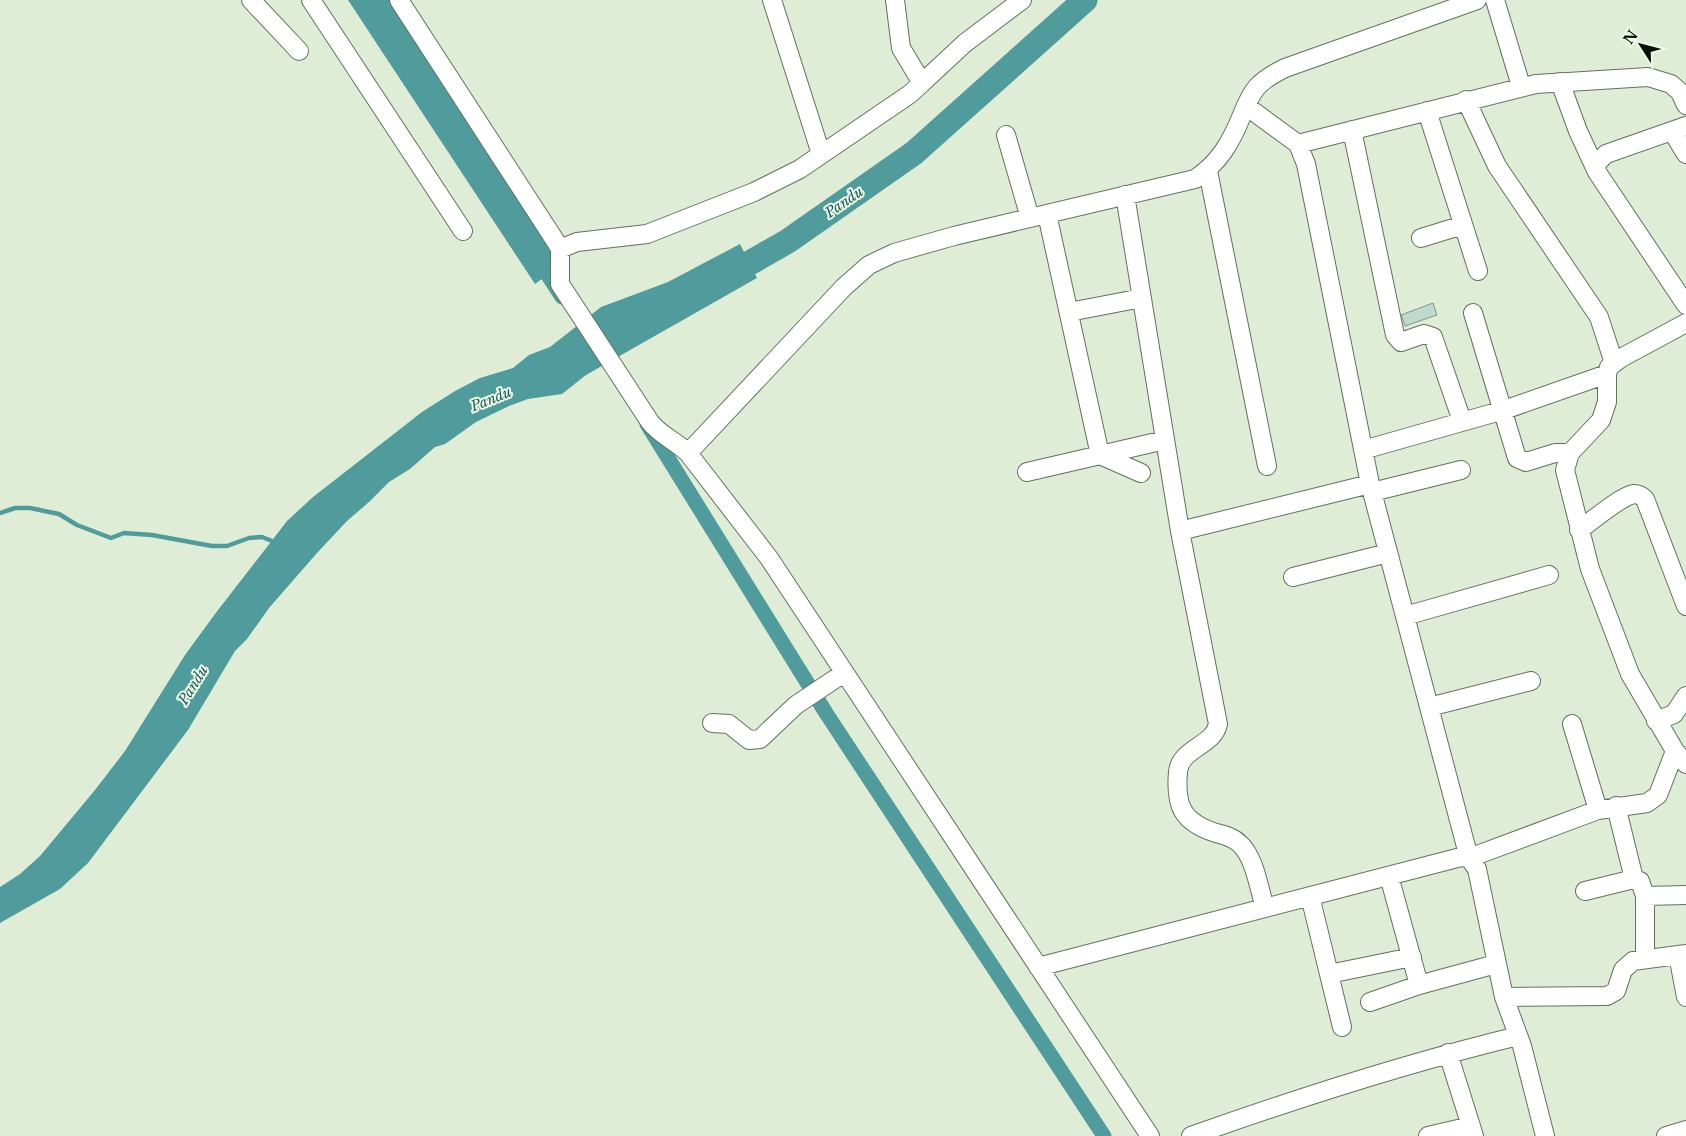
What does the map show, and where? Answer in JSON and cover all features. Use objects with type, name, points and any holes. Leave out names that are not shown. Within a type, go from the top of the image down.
[{"type":"street","points":[[251,0],[299,51]]},
{"type":"street","points":[[311,0],[463,231]]},
{"type":"street","points":[[399,0],[560,249],[558,271],[560,284],[567,297],[650,422],[668,439],[680,445],[688,453],[769,558],[839,677],[1038,967],[1150,1136]]},
{"type":"street","points":[[772,0],[821,154]]},
{"type":"street","points":[[895,0],[901,48],[922,83]]},
{"type":"street","points":[[560,249],[577,242],[640,235],[672,225],[776,182],[821,154],[922,83],[965,43],[1022,0]]},
{"type":"street","points":[[688,453],[844,287],[869,265],[894,253],[1030,218],[1195,179],[1208,171],[1216,163],[1231,141],[1246,106],[1257,87],[1285,68],[1477,0]]},
{"type":"street","points":[[1494,0],[1521,86]]},
{"type":"street","points":[[1298,144],[1521,86],[1560,82],[1648,77],[1671,84],[1680,92],[1686,105]]},
{"type":"street","points":[[1560,82],[1578,131],[1597,172],[1686,305]]},
{"type":"street","points":[[1038,967],[1461,857],[1469,858],[1598,810],[1647,803],[1653,801],[1658,795],[1680,758],[1656,721],[1630,674],[1590,568],[1565,470],[1570,453],[1600,420],[1607,402],[1610,368],[1599,317],[1497,166],[1466,100]]},
{"type":"street","points":[[1246,106],[1298,144],[1306,164],[1371,488],[1469,858],[1477,869],[1504,997],[1518,1036],[1545,1136]]},
{"type":"street","points":[[1427,110],[1478,271]]},
{"type":"street","points":[[1597,172],[1596,164],[1606,154],[1679,128],[1686,154]]},
{"type":"street","points":[[1352,130],[1394,335],[1402,342],[1424,334],[1433,337],[1462,422]]},
{"type":"street","points":[[1006,135],[1030,218]]},
{"type":"street","points":[[1208,171],[1267,466]]},
{"type":"street","points":[[1125,195],[1180,531],[1218,724],[1214,734],[1188,754],[1179,764],[1178,803],[1181,810],[1197,826],[1231,838],[1240,844],[1246,853],[1265,908]]},
{"type":"street","points":[[1048,214],[1100,455]]},
{"type":"street","points":[[1421,238],[1464,225]]},
{"type":"street","points":[[1069,312],[1142,298]]},
{"type":"street","points":[[1473,313],[1504,410],[1515,452],[1521,461],[1526,462],[1555,453],[1570,453]]},
{"type":"street","points":[[1363,450],[1504,410],[1610,368],[1686,323]]},
{"type":"street","points":[[1026,472],[1165,440]]},
{"type":"street","points":[[1100,455],[1140,473]]},
{"type":"street","points":[[1180,531],[1371,488],[1461,470]]},
{"type":"street","points":[[1579,530],[1633,494],[1645,498],[1686,606]]},
{"type":"street","points":[[1293,577],[1388,553]]},
{"type":"street","points":[[1405,616],[1548,575]]},
{"type":"street","points":[[712,723],[729,724],[749,740],[760,739],[796,704],[839,677]]},
{"type":"street","points":[[1429,707],[1531,681]]},
{"type":"street","points":[[1656,721],[1674,714],[1686,696]]},
{"type":"street","points":[[1572,724],[1598,810]]},
{"type":"street","points":[[1616,806],[1634,879]]},
{"type":"street","points":[[1390,876],[1419,985]]},
{"type":"street","points":[[1585,891],[1634,879],[1640,881],[1645,896],[1645,958]]},
{"type":"street","points":[[1645,896],[1686,895]]},
{"type":"street","points":[[1310,896],[1342,1027]]},
{"type":"street","points":[[1504,997],[1608,996],[1616,991],[1627,965],[1645,958],[1682,954],[1686,997]]},
{"type":"street","points":[[1329,974],[1412,957]]},
{"type":"street","points":[[1370,1002],[1419,985],[1496,964]]},
{"type":"street","points":[[1191,1136],[1270,1108],[1448,1053],[1518,1036]]},
{"type":"street","points":[[1428,1136],[1473,1131],[1448,1053]]},
{"type":"street","points":[[1666,1136],[1686,1130]]},
{"type":"water","points":[[348,0],[392,0],[562,264],[535,284]]},
{"type":"water","points":[[740,244],[757,278],[586,375],[562,394],[528,399],[476,422],[445,444],[435,447],[410,469],[389,482],[347,521],[317,553],[269,608],[247,639],[235,651],[188,730],[88,863],[60,889],[0,923],[0,887],[20,874],[40,856],[95,790],[125,751],[185,655],[215,614],[287,521],[313,497],[422,412],[455,391],[480,378],[513,368],[529,355],[550,347],[601,307],[668,282]]},
{"type":"building","points":[[1433,303],[1437,315],[1405,326],[1401,315]]},
{"type":"waterway","name":"Pandu","points":[[720,280],[788,241],[914,153],[1085,0]]},
{"type":"waterway","points":[[536,257],[562,297]]},
{"type":"waterway","points":[[647,424],[826,713],[1104,1136]]},
{"type":"waterway","points":[[0,513],[15,508],[30,508],[59,514],[77,525],[111,538],[124,533],[152,535],[212,546],[227,546],[249,538],[262,537],[277,543]]}]
